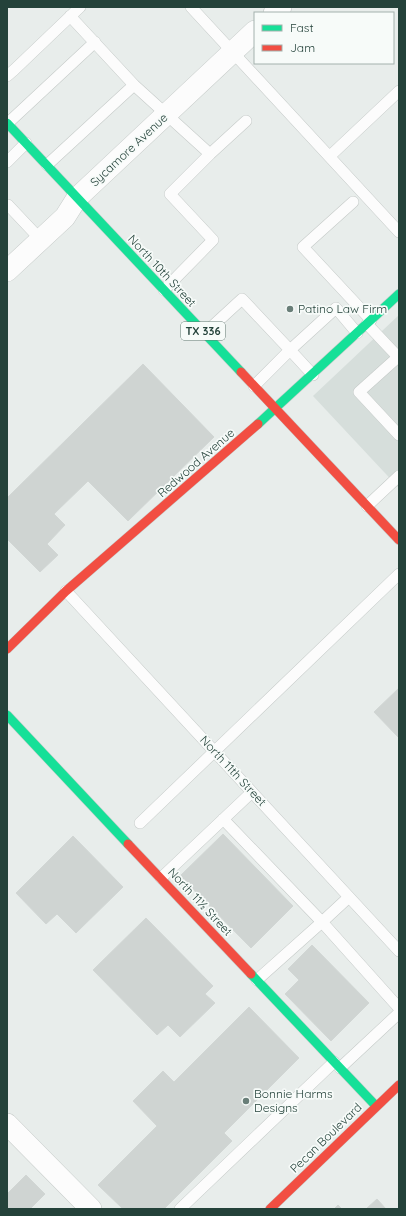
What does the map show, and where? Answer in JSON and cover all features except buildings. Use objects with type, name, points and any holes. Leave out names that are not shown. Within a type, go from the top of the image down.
[{"type":"street","name":"Sycamore Avenue","points":[[7,271],[65,217],[77,198],[254,32]]},
{"type":"street","name":"North 10th Street","points":[[7,123],[399,540]]},
{"type":"street","name":"Redwood Avenue","points":[[7,649],[66,591],[276,409],[399,294]]},
{"type":"street","name":"North 11½ Street","points":[[7,715],[376,1106]]},
{"type":"street","name":"Pecan Boulevard","points":[[270,1209],[399,1085]]},
{"type":"street","points":[[7,1124],[91,1209]]},
{"type":"lane","points":[[7,76],[80,7]]},
{"type":"lane","points":[[191,7],[399,232]]},
{"type":"lane","points":[[70,16],[134,85],[210,154]]},
{"type":"lane","points":[[7,123],[95,42]]},
{"type":"lane","points":[[47,165],[134,85]]},
{"type":"lane","points":[[330,156],[399,91]]},
{"type":"lane","points":[[164,290],[214,240],[170,194],[246,121]]},
{"type":"lane","points":[[7,162],[26,143]]},
{"type":"lane","points":[[353,202],[303,247],[399,358],[359,392],[399,435]]},
{"type":"lane","points":[[7,205],[41,240]]},
{"type":"lane","points":[[205,333],[242,299],[313,375]]},
{"type":"lane","points":[[254,386],[290,350],[336,308],[357,333]]},
{"type":"lane","points":[[367,506],[399,476]]},
{"type":"lane","points":[[140,823],[399,574]]},
{"type":"lane","name":"North 11th Street","points":[[66,591],[399,951]]},
{"type":"lane","points":[[161,878],[252,792]]},
{"type":"lane","points":[[223,819],[322,922],[399,1008]]},
{"type":"lane","points":[[257,980],[349,897]]},
{"type":"lane","points":[[180,1209],[337,1065],[399,1013]]},
{"type":"shaded area","points":[[399,315],[399,488],[313,396]]},
{"type":"traffic: fast","points":[[7,123],[241,372]]},
{"type":"traffic: fast","points":[[258,424],[399,294]]},
{"type":"traffic: fast","points":[[7,715],[128,844]]},
{"type":"traffic: fast","points":[[251,974],[376,1106]]},
{"type":"traffic: jam","points":[[241,372],[399,540]]},
{"type":"traffic: jam","points":[[7,649],[66,591],[258,424]]},
{"type":"traffic: jam","points":[[128,844],[251,974]]},
{"type":"traffic: jam","points":[[270,1209],[399,1085]]},
{"type":"place","name":"Patino Law Firm","points":[[290,309]]},
{"type":"place","name":"Bonnie Harms Designs","points":[[246,1101]]}]
